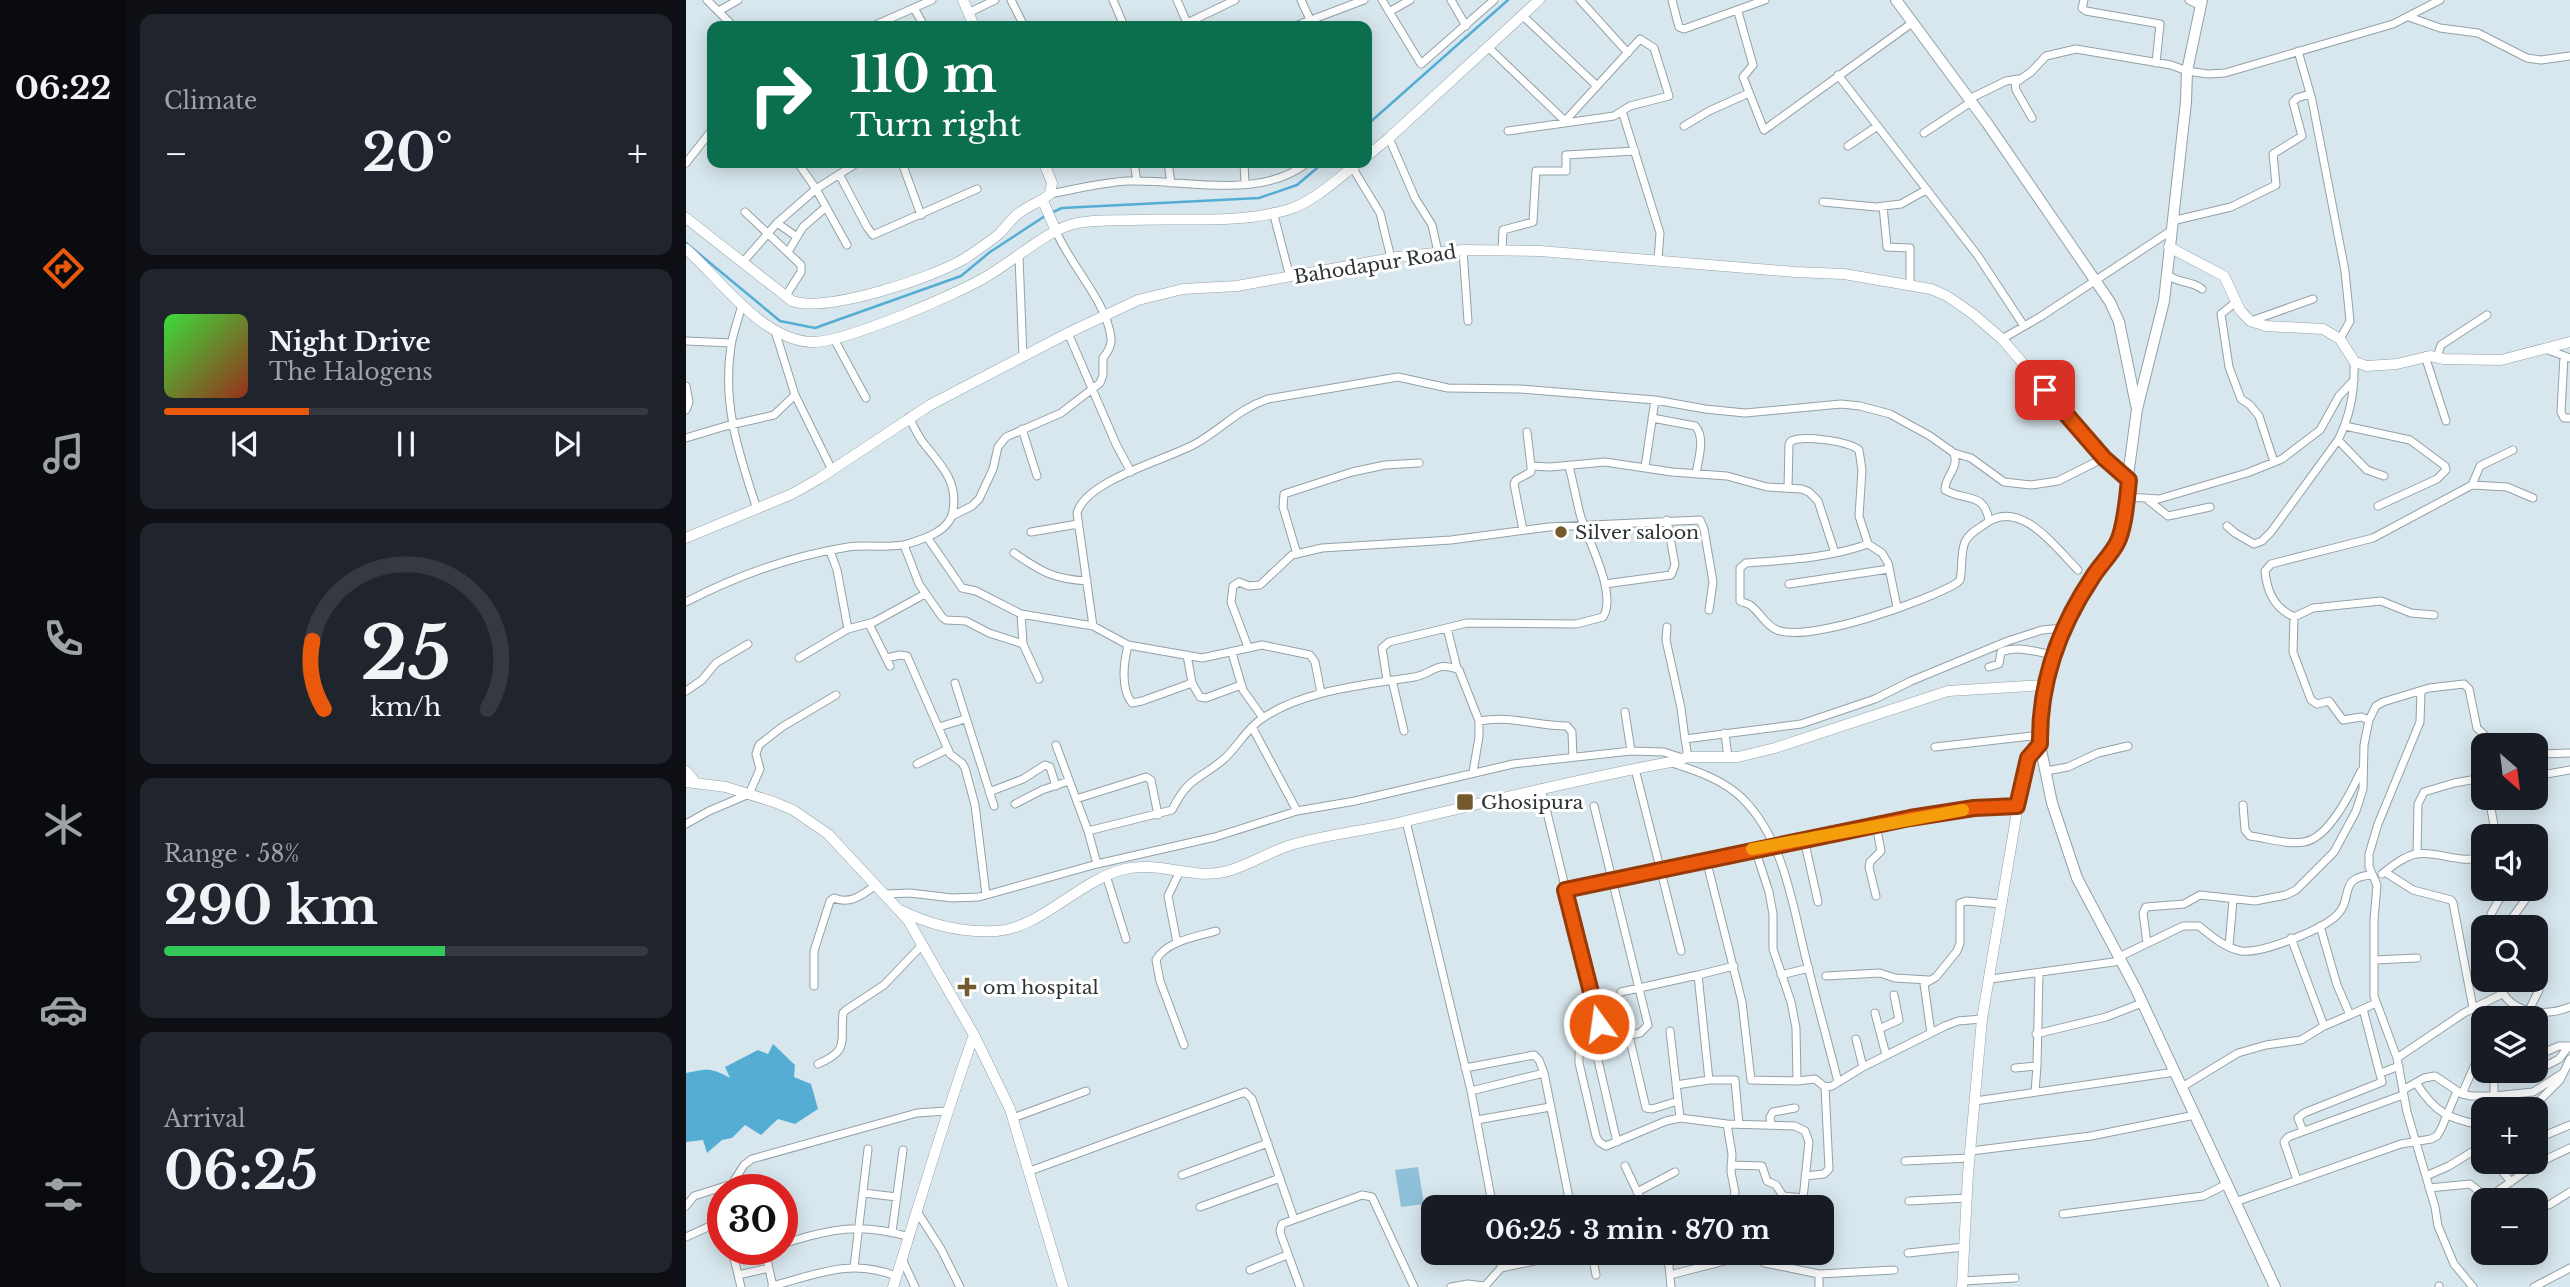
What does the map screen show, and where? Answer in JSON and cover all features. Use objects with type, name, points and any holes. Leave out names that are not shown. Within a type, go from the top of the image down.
[{"type":"main road","points":[[1896,0],[2110,302],[2119,322],[2137,409]]},
{"type":"main road","points":[[2201,3],[2187,71],[2164,301],[2137,409],[2127,496],[2118,543],[2091,578],[2063,628],[2044,685],[2040,707],[2040,740],[2052,803],[2077,878],[2142,1003],[2275,1287]]},
{"type":"street","points":[[707,0],[729,21]]},
{"type":"street","points":[[719,10],[738,0]]},
{"type":"street","points":[[884,21],[932,0]]},
{"type":"street","points":[[963,0],[972,21]]},
{"type":"street","points":[[968,13],[995,0]]},
{"type":"street","points":[[1011,0],[1022,21]]},
{"type":"street","points":[[1113,0],[1122,21]]},
{"type":"street","points":[[1177,0],[1183,21]]},
{"type":"street","points":[[1190,21],[1217,4],[1235,0]]},
{"type":"street","points":[[1301,0],[1311,21]]},
{"type":"street","points":[[1318,21],[1364,0]]},
{"type":"street","points":[[1382,0],[1421,64],[1494,0]]},
{"type":"street","points":[[1389,12],[1410,0]]},
{"type":"street","points":[[1451,0],[1465,26]]},
{"type":"street","points":[[1372,152],[1539,0]]},
{"type":"street","points":[[1580,0],[1628,53]]},
{"type":"street","points":[[1672,0],[1681,29],[1738,12],[1765,0]]},
{"type":"street","points":[[2084,0],[2082,8],[2086,11],[2160,24],[2156,63]]},
{"type":"street","points":[[2189,0],[2201,3]]},
{"type":"street","points":[[1924,134],[1970,101],[2006,81],[2019,79],[2031,72],[2046,56],[2067,50],[2076,49],[2156,63],[2187,71],[2225,73],[2393,24],[2440,0]]},
{"type":"street","points":[[914,8],[921,21]]},
{"type":"street","points":[[1738,12],[1753,65],[1743,75],[1762,128],[1766,130],[1912,23]]},
{"type":"street","points":[[1523,16],[1597,86]]},
{"type":"street","points":[[2409,17],[2440,28],[2484,35],[2527,58],[2541,60],[2570,56]]},
{"type":"street","points":[[1508,131],[1614,116],[1630,106],[1669,96],[1654,48],[1640,39],[1565,121]]},
{"type":"street","points":[[1488,47],[1565,121]]},
{"type":"street","points":[[2298,51],[2310,94],[2345,271],[2350,321],[2340,339]]},
{"type":"street","points":[[1838,75],[1978,256],[2024,326]]},
{"type":"street","points":[[2019,79],[2015,85],[2032,118]]},
{"type":"street","points":[[1684,126],[1749,93]]},
{"type":"street","points":[[2002,339],[2172,225],[2231,207],[2276,185],[2273,154],[2302,136],[2293,102],[2310,94]]},
{"type":"street","points":[[1622,111],[1660,233],[1658,260]]},
{"type":"street","points":[[1848,146],[1876,127]]},
{"type":"street","points":[[686,163],[707,136]]},
{"type":"street","points":[[1389,138],[1415,198],[1432,225],[1438,252]]},
{"type":"street","points":[[1502,250],[1503,230],[1533,222],[1536,171],[1566,172],[1566,155],[1635,151]]},
{"type":"street","points":[[801,168],[847,245]]},
{"type":"street","points":[[743,262],[777,223],[816,189],[849,168]]},
{"type":"street","points":[[904,168],[921,215]]},
{"type":"street","points":[[952,516],[976,503],[993,469],[1000,443],[1006,437],[1060,413],[1101,383],[1102,358],[1107,353],[1111,340],[1104,316],[1063,247],[1055,227],[1046,200],[1052,183],[1046,168]]},
{"type":"street","points":[[1135,168],[1137,181]]},
{"type":"street","points":[[1169,168],[1171,183]]},
{"type":"street","points":[[1244,168],[1245,183]]},
{"type":"street","points":[[686,218],[785,297],[803,305],[832,303],[856,298],[932,273],[961,260],[1000,233],[1023,210],[1046,200],[1115,182],[1267,183],[1283,178],[1299,168]]},
{"type":"street","points":[[686,249],[775,331],[795,340],[813,342],[834,339],[986,278],[1019,257],[1055,227],[1167,219],[1207,220],[1288,210],[1312,198],[1351,168]]},
{"type":"street","points":[[1357,168],[1380,213],[1391,258]]},
{"type":"street","points":[[839,174],[873,235],[977,189]]},
{"type":"street","points":[[1824,202],[1883,206],[1901,204],[1926,190]]},
{"type":"street","points":[[1883,206],[1887,247],[1910,248],[1910,286]]},
{"type":"street","points":[[788,252],[803,227],[826,207]]},
{"type":"street","points":[[745,212],[802,268],[785,297]]},
{"type":"street","points":[[1273,212],[1290,277]]},
{"type":"street","points":[[777,223],[797,237]]},
{"type":"street","points":[[2169,247],[2224,276],[2236,302],[2250,321],[2266,326],[2316,327],[2330,332],[2340,339],[2354,361],[2354,380],[2345,426],[2338,440],[2272,532],[2254,544],[2227,526]]},
{"type":"street","points":[[1463,250],[1468,321]]},
{"type":"street","name":"Bahodapur Road","points":[[686,538],[801,488],[909,417],[1068,333],[1138,300],[1183,289],[1237,286],[1391,258],[1463,250],[1502,250],[1844,274],[1931,289],[1947,296],[1973,314],[2002,339],[2104,458],[2129,480]]},
{"type":"street","points":[[1019,257],[1023,357]]},
{"type":"street","points":[[2167,274],[2175,281],[2188,282],[2202,289]]},
{"type":"street","points":[[2250,321],[2313,299]]},
{"type":"street","points":[[2236,302],[2221,314],[2229,367],[2241,399],[2259,416],[2274,463]]},
{"type":"street","points":[[743,304],[731,343],[728,370],[731,425],[757,509]]},
{"type":"street","points":[[2437,357],[2441,345],[2487,315]]},
{"type":"street","points":[[775,331],[795,395],[832,470]]},
{"type":"street","points":[[1068,333],[1130,472]]},
{"type":"street","points":[[834,339],[866,398]]},
{"type":"street","points":[[686,341],[731,343]]},
{"type":"street","points":[[2354,361],[2374,367],[2425,356],[2501,360],[2548,350],[2570,342]]},
{"type":"street","points":[[2548,350],[2567,357],[2561,412],[2564,418],[2570,418]]},
{"type":"street","points":[[2425,356],[2446,421]]},
{"type":"street","points":[[1093,626],[1077,513],[1080,505],[1091,494],[1130,472],[1196,444],[1252,404],[1385,378],[1411,378],[1448,388],[1520,388],[1655,400],[1745,413],[1824,404],[1860,406],[1890,414],[1954,453],[1971,458],[2004,482],[2031,485],[2058,481],[2104,458]]},
{"type":"street","points":[[2127,496],[2158,499],[2200,489],[2290,455],[2320,430],[2339,396],[2354,380]]},
{"type":"street","points":[[686,386],[689,402],[686,410]]},
{"type":"street","points":[[686,438],[774,415],[795,395]]},
{"type":"street","points":[[1644,467],[1655,400]]},
{"type":"street","points":[[686,603],[732,579],[860,545],[904,545],[927,537],[947,525],[952,516],[950,479],[909,417]]},
{"type":"street","points":[[1652,418],[1695,426],[1699,430],[1701,437],[1696,474]]},
{"type":"street","points":[[2345,426],[2410,440],[2445,466],[2446,470],[2437,479],[2378,506]]},
{"type":"street","points":[[1022,429],[1037,477]]},
{"type":"street","points":[[1524,530],[1514,484],[1516,480],[1531,472],[1527,432]]},
{"type":"street","points":[[1788,488],[1788,444],[1791,441],[1804,438],[1854,446],[1858,450],[1861,460],[1859,516],[1868,544],[1882,553],[1889,569],[1897,607]]},
{"type":"street","points":[[2338,440],[2367,470],[2384,476]]},
{"type":"street","points":[[2472,485],[2480,466],[2513,450]]},
{"type":"street","points":[[1954,453],[1955,466],[1945,490],[1980,500],[1987,508],[1990,520]]},
{"type":"street","points":[[1531,466],[1605,462],[1727,476],[1758,485],[1809,492],[1818,501],[1835,554]]},
{"type":"street","points":[[1297,554],[1283,507],[1284,494],[1352,472],[1385,465],[1419,463]]},
{"type":"street","points":[[1404,731],[1382,648],[1384,644],[1467,623],[1576,624],[1598,620],[1606,612],[1605,584],[1584,525],[1569,466]]},
{"type":"street","points":[[2294,617],[2281,611],[2266,584],[2266,567],[2271,564],[2373,538],[2472,485],[2507,486],[2533,498]]},
{"type":"street","points":[[2147,499],[2163,515],[2168,516],[2210,507]]},
{"type":"street","points":[[1868,544],[1835,554],[1742,565],[1740,601],[1751,606],[1764,621],[1777,630],[1794,633],[1821,631],[1897,607],[1957,583],[1960,580],[1966,540],[1990,520],[2002,516],[2025,521],[2039,531],[2078,570]]},
{"type":"street","points":[[1248,647],[1231,602],[1233,586],[1239,582],[1249,586],[1260,585],[1287,559],[1297,554],[1322,548],[1451,540],[1584,525],[1695,519],[1702,523],[1713,582],[1709,610]]},
{"type":"street","points":[[1605,584],[1671,575],[1675,565],[1667,520]]},
{"type":"street","points":[[1031,531],[1079,524]]},
{"type":"street","points":[[927,537],[962,588],[976,591],[1021,614],[1093,626],[1128,645],[1202,658],[1262,645],[1310,655],[1315,662],[1321,693]]},
{"type":"street","points":[[904,545],[925,594],[946,620],[966,621],[989,633],[1023,644]]},
{"type":"street","points":[[830,551],[837,570],[848,629]]},
{"type":"street","points":[[1014,553],[1045,573],[1058,578],[1087,582]]},
{"type":"street","points":[[1789,584],[1889,569]]},
{"type":"street","points":[[799,658],[848,629],[869,624],[925,594]]},
{"type":"street","points":[[2294,617],[2313,608],[2381,601],[2411,613],[2434,615]]},
{"type":"street","points":[[1021,614],[1023,644],[1039,679]]},
{"type":"street","points":[[2294,617],[2293,652],[2311,700],[2317,704],[2329,701],[2343,720],[2361,717],[2368,720]]},
{"type":"street","points":[[869,624],[890,666]]},
{"type":"street","points":[[1667,627],[1666,640],[1679,699],[1685,757]]},
{"type":"street","points":[[1447,628],[1457,668],[1465,681],[1479,721],[1473,772]]},
{"type":"street","points":[[1685,739],[1801,724],[1875,699],[1911,681],[2008,641],[2042,630],[2063,628]]},
{"type":"street","points":[[686,691],[702,680],[716,663],[748,644]]},
{"type":"street","points":[[1128,645],[1124,676],[1127,694],[1132,703],[1192,683]]},
{"type":"street","points":[[1989,667],[1998,664],[2001,652],[2008,649],[2024,649],[2053,655]]},
{"type":"street","points":[[1232,653],[1241,685],[1263,718]]},
{"type":"street","points":[[1187,654],[1192,683],[1202,698],[1241,685]]},
{"type":"street","points":[[886,658],[907,656],[948,749],[953,757],[962,763],[974,796],[986,895]]},
{"type":"street","points":[[1088,831],[1172,810],[1185,787],[1220,762],[1263,718],[1321,693],[1419,676],[1434,667],[1457,668]]},
{"type":"street","points":[[955,683],[994,806]]},
{"type":"street","points":[[2147,943],[2143,913],[2146,908],[2184,904],[2200,895],[2255,901],[2286,895],[2308,880],[2334,852],[2356,811],[2363,789],[2362,767],[2368,720],[2376,706],[2421,691],[2459,683],[2468,685],[2477,728],[2482,733]]},
{"type":"street","points":[[886,894],[910,893],[968,899],[1097,864],[1215,837],[1297,811],[1355,801],[1513,764],[1632,751],[1664,752],[1685,757],[1728,758],[1774,748],[1940,693],[2044,685]]},
{"type":"street","points":[[2421,691],[2420,722],[2378,824],[2369,854],[2369,867],[2374,877],[2376,1003],[2398,1062],[2403,1092],[2438,1226],[2454,1264],[2473,1287]]},
{"type":"street","points":[[686,824],[749,794],[760,769],[756,754],[759,745],[782,727],[836,695]]},
{"type":"street","points":[[1625,712],[1632,751]]},
{"type":"street","points":[[1479,721],[1500,718],[1541,726],[1567,726],[1572,732],[1573,757]]},
{"type":"street","points":[[939,727],[965,719]]},
{"type":"street","points":[[1252,727],[1297,811]]},
{"type":"street","points":[[1725,733],[1728,758]]},
{"type":"street","points":[[1935,747],[2040,740]]},
{"type":"street","points":[[2015,1278],[1962,1284],[1982,1019],[1991,979],[2017,806],[2028,758],[2040,740]]},
{"type":"street","points":[[1056,745],[1088,831],[1097,864]]},
{"type":"street","points":[[2046,771],[2127,746]]},
{"type":"street","points":[[917,764],[948,749]]},
{"type":"street","points":[[2548,754],[2570,753]]},
{"type":"street","points":[[900,910],[942,926],[999,931],[1024,924],[1106,875],[1140,866],[1200,874],[1222,872],[1251,863],[1292,844],[1406,821],[1685,757]]},
{"type":"street","points":[[1671,762],[1700,772],[1737,794],[1753,811],[1774,845],[1839,1082]]},
{"type":"street","points":[[989,792],[1023,779],[1045,765],[1050,767],[1056,786]]},
{"type":"street","points":[[2243,805],[2245,830],[2250,835],[2291,842],[2308,841],[2319,834],[2338,812],[2362,767]]},
{"type":"street","points":[[1635,769],[1681,951]]},
{"type":"street","points":[[2548,774],[2570,770]]},
{"type":"street","points":[[686,771],[691,782],[726,787],[793,810],[828,834],[900,910],[924,944],[974,1034],[1013,1118],[1063,1287]]},
{"type":"street","points":[[1076,799],[1146,777],[1151,780],[1158,815]]},
{"type":"street","points":[[2417,854],[2418,804],[2424,792],[2471,780]]},
{"type":"street","points":[[1014,804],[1069,782]]},
{"type":"street","points":[[1541,788],[1603,1042]]},
{"type":"street","points":[[1594,806],[1648,1026],[1645,1031],[1581,1047],[1578,1052],[1599,1142],[1606,1146],[1666,1121],[1680,1118],[1727,1124],[1795,1126],[1805,1131],[1809,1142],[1802,1195]]},
{"type":"street","points":[[1565,890],[1941,812],[2017,806]]},
{"type":"street","points":[[1406,821],[1471,1091],[1491,1195]]},
{"type":"street","points":[[1876,825],[1881,850],[1869,867],[1876,896]]},
{"type":"street","points":[[1804,839],[1818,902]]},
{"type":"street","points":[[1755,849],[1773,914],[1773,949],[1791,1002],[1796,1028],[1797,1081]]},
{"type":"street","points":[[1991,979],[2039,974],[2120,959],[2182,926],[2193,925],[2228,946],[2242,951],[2256,950],[2320,926],[2342,910],[2351,882],[2358,878],[2374,877],[2417,854],[2435,853],[2471,858]]},
{"type":"street","points":[[1706,859],[1742,1002],[1751,1080]]},
{"type":"street","points":[[1177,943],[1168,896],[1180,872]]},
{"type":"street","points":[[2385,872],[2413,890],[2451,900],[2453,903],[2473,1006]]},
{"type":"street","points":[[1106,875],[1126,939]]},
{"type":"street","points":[[814,986],[814,951],[830,901],[834,898],[841,901],[852,900],[876,885]]},
{"type":"street","points":[[2228,946],[2233,900]]},
{"type":"street","points":[[1931,1033],[1924,984],[1939,974],[1957,951],[1960,943],[1960,903],[1966,901],[2001,904]]},
{"type":"street","points":[[2320,926],[2337,985],[2350,1014]]},
{"type":"street","points":[[1184,1045],[1160,981],[1156,960],[1166,948],[1216,930]]},
{"type":"street","points":[[2291,938],[2324,1026]]},
{"type":"street","points":[[818,1064],[840,1052],[843,1013],[884,985],[924,944]]},
{"type":"street","points":[[2375,961],[2417,958]]},
{"type":"street","points":[[1621,992],[1734,966]]},
{"type":"street","points":[[1781,975],[1809,968]]},
{"type":"street","points":[[1826,976],[1880,973],[1895,978],[1928,980]]},
{"type":"street","points":[[2035,1092],[2039,974]]},
{"type":"street","points":[[1698,975],[1709,1080]]},
{"type":"street","points":[[2475,1006],[2501,994],[2513,1006]]},
{"type":"street","points":[[1879,1028],[1899,1020],[1894,995]]},
{"type":"street","points":[[2036,1034],[2092,1021],[2142,1003]]},
{"type":"street","points":[[2182,1087],[2249,1048],[2301,1040],[2324,1026],[2376,1003]]},
{"type":"street","points":[[2548,1011],[2570,1007]]},
{"type":"street","points":[[2381,1073],[2471,1008]]},
{"type":"street","points":[[2303,1131],[2299,1115],[2382,1082],[2363,1009]]},
{"type":"street","points":[[1875,1013],[1886,1055]]},
{"type":"street","points":[[1825,1087],[1958,1021],[1982,1019]]},
{"type":"street","points":[[2371,1036],[2387,1029]]},
{"type":"street","points":[[1671,1031],[1680,1118]]},
{"type":"street","points":[[768,1265],[773,1286],[837,1268],[854,1267],[871,1268],[894,1282],[918,1213],[946,1111],[974,1034]]},
{"type":"street","points":[[1629,1036],[1646,1108],[1652,1109],[1678,1101]]},
{"type":"street","points":[[1856,1039],[1863,1067]]},
{"type":"street","points":[[1594,1044],[1617,1142]]},
{"type":"street","points":[[2548,1051],[2558,1046],[2569,1046]]},
{"type":"street","points":[[2548,1064],[2559,1059],[2569,1046]]},
{"type":"street","points":[[1465,1068],[1534,1055],[1539,1060],[1544,1073],[1568,1195]]},
{"type":"street","points":[[2544,1097],[2552,1090],[2570,1059]]},
{"type":"street","points":[[2015,1068],[2036,1066]]},
{"type":"street","points":[[2235,1202],[2401,1144],[2417,1143],[2437,1136],[2471,1071]]},
{"type":"street","points":[[1975,1101],[2175,1072]]},
{"type":"street","points":[[1471,1091],[1544,1073]]},
{"type":"street","points":[[2297,1180],[2284,1142],[2288,1137],[2403,1092],[2416,1083],[2435,1076],[2459,1092],[2494,1096],[2533,1092],[2563,1073]]},
{"type":"street","points":[[1676,1085],[1709,1080],[1815,1079],[1825,1087],[1829,1169],[1824,1174],[1805,1176]]},
{"type":"street","points":[[1735,1080],[1739,1124]]},
{"type":"street","points":[[2416,1083],[2431,1106],[2471,1122]]},
{"type":"street","points":[[2494,1083],[2494,1096]]},
{"type":"street","points":[[1013,1118],[1086,1091]]},
{"type":"street","points":[[1030,1171],[1245,1092],[1252,1099],[1294,1219]]},
{"type":"street","points":[[2334,1100],[2342,1117]]},
{"type":"street","points":[[1477,1120],[1550,1107]]},
{"type":"street","points":[[1772,1125],[1770,1117],[1773,1112],[1795,1108]]},
{"type":"street","points":[[686,1206],[695,1196],[732,1184],[751,1159],[917,1113],[946,1111]]},
{"type":"street","points":[[1905,1161],[2091,1136],[2195,1115]]},
{"type":"street","points":[[1727,1124],[1734,1195]]},
{"type":"street","points":[[2548,1134],[2570,1125]]},
{"type":"street","points":[[1182,1175],[1268,1143]]},
{"type":"street","points":[[2548,1157],[2570,1147]]},
{"type":"street","points":[[854,1267],[868,1149]]},
{"type":"street","points":[[892,1232],[903,1150]]},
{"type":"street","points":[[2426,1176],[2471,1153]]},
{"type":"street","points":[[1731,1165],[1762,1166],[1767,1181],[1776,1185],[1782,1195]]},
{"type":"street","points":[[1625,1166],[1638,1195]]},
{"type":"street","points":[[1637,1192],[1675,1172]]},
{"type":"street","points":[[2505,1174],[2511,1182]]},
{"type":"street","points":[[2502,1188],[2521,1174]]},
{"type":"street","points":[[1200,1207],[1280,1178]]},
{"type":"street","points":[[2063,1214],[2203,1196],[2227,1184]]},
{"type":"street","points":[[2429,1188],[2470,1184],[2476,1188]]},
{"type":"street","points":[[2548,1205],[2570,1192]]},
{"type":"street","points":[[863,1193],[897,1197]]},
{"type":"street","points":[[1300,1287],[1287,1255],[1280,1230],[1282,1224],[1368,1195],[1375,1204],[1415,1287]]},
{"type":"street","points":[[1909,1201],[1967,1198]]},
{"type":"street","points":[[918,1213],[941,1249],[960,1287]]},
{"type":"street","points":[[686,1237],[707,1227]]},
{"type":"street","points":[[798,1239],[828,1230],[859,1228],[910,1237]]},
{"type":"street","points":[[1908,1253],[1964,1247]]},
{"type":"street","points":[[1250,1270],[1287,1255]]},
{"type":"street","points":[[902,1259],[915,1287]]},
{"type":"street","points":[[736,1265],[741,1287]]},
{"type":"street","points":[[1451,1287],[1468,1284],[1484,1287],[1501,1268],[1515,1265]]},
{"type":"street","points":[[1595,1265],[1597,1275]]},
{"type":"street","points":[[1667,1265],[1671,1287]]},
{"type":"street","points":[[1670,1275],[1707,1265]]},
{"type":"street","points":[[1776,1265],[1819,1274],[1894,1270]]},
{"type":"street","points":[[738,1275],[769,1268]]},
{"type":"street","points":[[2534,1287],[2570,1268]]},
{"type":"street","points":[[1819,1274],[1819,1287]]},
{"type":"street","points":[[801,1278],[803,1287]]},
{"type":"shaded area","points":[[773,1044],[795,1065],[794,1077],[811,1084],[818,1109],[795,1124],[778,1119],[761,1135],[745,1125],[732,1138],[722,1140],[707,1153],[703,1140],[686,1142],[686,1073],[708,1070],[730,1078],[725,1067],[758,1050],[768,1054]]},
{"type":"shaded area","points":[[1418,1167],[1423,1195],[1421,1204],[1401,1207],[1395,1170]]},
{"type":"waterway","points":[[1372,121],[1508,0]]},
{"type":"waterway","points":[[1051,213],[1062,208],[1259,198],[1297,185],[1317,168]]},
{"type":"waterway","points":[[686,243],[780,321],[815,328],[961,276],[990,252],[1045,216]]},
{"type":"slow traffic","points":[[1752,849],[1963,810]]},
{"type":"place","name":"Silver saloon","points":[[1561,532]]},
{"type":"place","name":"Ghosipura","points":[[1465,802]]},
{"type":"place","name":"om hospital","points":[[967,987]]},
{"type":"route","points":[[1599,1024],[1565,890],[1941,812],[2017,806],[2028,758],[2040,744],[2040,707],[2049,664],[2063,628],[2091,578],[2118,543],[2129,480],[2104,458],[2045,390]]}]
